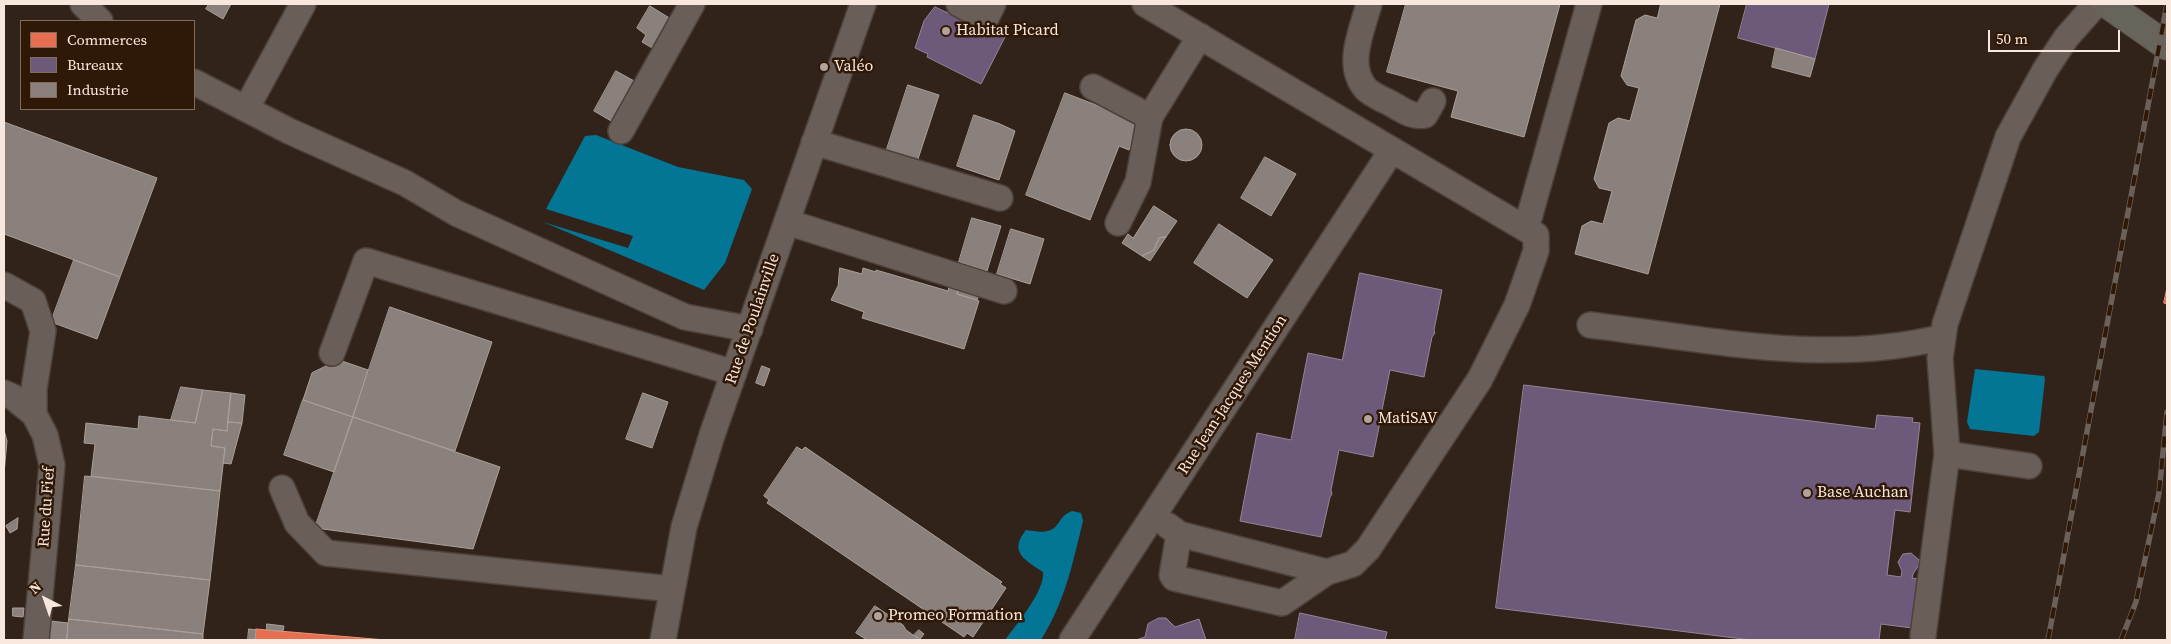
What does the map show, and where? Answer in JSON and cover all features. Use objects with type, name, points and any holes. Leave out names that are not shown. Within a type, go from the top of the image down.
[{"type":"main road","points":[[2106,4],[2167,46]]},
{"type":"street","points":[[83,4],[99,20]]},
{"type":"street","points":[[246,109],[303,4]]},
{"type":"street","points":[[621,130],[692,4]]},
{"type":"street","name":"Rue de Poulainville","points":[[663,640],[684,527],[712,435],[863,4]]},
{"type":"street","points":[[959,4],[986,18],[993,4]]},
{"type":"street","points":[[1145,4],[1531,232]]},
{"type":"street","points":[[1369,4],[1354,65],[1358,77],[1367,90],[1410,114],[1425,115],[1434,101]]},
{"type":"street","points":[[1179,534],[1172,575],[1174,578],[1282,603],[1326,572],[1352,564],[1368,549],[1480,379],[1517,305],[1536,251],[1531,232],[1589,4]]},
{"type":"street","points":[[1923,636],[1947,454],[1940,358],[1945,324],[2008,137],[2045,70],[2066,38],[2096,4]]},
{"type":"street","points":[[1118,223],[1138,182],[1150,117],[1200,36]]},
{"type":"street","points":[[195,83],[290,131],[405,183],[456,213],[685,317],[750,329]]},
{"type":"street","points":[[1093,87],[1150,117]]},
{"type":"street","points":[[814,142],[1000,198]]},
{"type":"street","name":"Rue Jean-Jacques Mention","points":[[1072,640],[1155,516],[1392,150]]},
{"type":"street","points":[[787,222],[1004,291]]},
{"type":"street","points":[[332,353],[366,261],[734,373]]},
{"type":"street","points":[[4,285],[33,301],[43,330],[34,389],[34,414]]},
{"type":"street","points":[[1590,325],[1800,351],[1910,345],[1943,337]]},
{"type":"street","name":"Rue du Fief","points":[[4,393],[13,397],[34,414],[45,435],[52,465],[36,640]]},
{"type":"street","points":[[1947,454],[2029,466]]},
{"type":"street","points":[[282,488],[297,523],[326,553],[672,589]]},
{"type":"street","points":[[1155,516],[1179,534],[1326,572]]},
{"type":"water","points":[[596,135],[678,167],[744,180],[752,189],[725,263],[704,290],[543,222],[628,248],[633,236],[546,209],[585,136]]},
{"type":"water","points":[[1975,369],[2044,376],[2039,432],[2034,436],[1970,429],[1967,422]]},
{"type":"water","points":[[1072,511],[1081,513],[1083,521],[1067,583],[1049,626],[1041,640],[1005,640],[1029,608],[1042,580],[1043,572],[1021,555],[1019,544],[1021,538],[1026,530],[1040,532],[1051,530],[1065,515]]},
{"type":"building: Commerces","points":[[2167,288],[2167,304],[2164,303]]},
{"type":"building: Commerces","points":[[256,629],[267,630],[386,640],[255,640]]},
{"type":"building: Bureaux","points":[[1747,4],[1829,4],[1815,59],[1738,38]]},
{"type":"building: Bureaux","points":[[935,7],[948,13],[950,10],[1005,37],[981,84],[927,57],[928,54],[915,48],[924,21]]},
{"type":"building: Bureaux","points":[[1360,273],[1442,290],[1435,333],[1432,337],[1424,377],[1390,370],[1382,410],[1383,414],[1373,457],[1339,450],[1331,490],[1332,494],[1321,537],[1240,521],[1257,433],[1291,440],[1308,353],[1342,360]]},
{"type":"building: Bureaux","points":[[1524,385],[1875,429],[1877,415],[1913,418],[1912,422],[1920,423],[1910,512],[1895,510],[1887,575],[1901,577],[1902,571],[1898,562],[1903,554],[1911,553],[1919,560],[1919,565],[1912,578],[1918,579],[1912,628],[1881,624],[1879,640],[1751,640],[1496,608]]},
{"type":"building: Bureaux","points":[[1300,613],[1387,632],[1385,640],[1295,640]]},
{"type":"building: Bureaux","points":[[1159,618],[1166,618],[1175,627],[1199,619],[1206,640],[1136,640],[1145,637],[1148,624]]},
{"type":"building: Industrie","points":[[209,4],[231,4],[223,19],[206,9]]},
{"type":"building: Industrie","points":[[1406,4],[1560,4],[1524,137],[1451,117],[1458,91],[1387,72]]},
{"type":"building: Industrie","points":[[1661,4],[1720,4],[1648,274],[1575,254],[1582,226],[1591,221],[1603,224],[1612,191],[1599,188],[1594,179],[1609,123],[1618,118],[1630,121],[1639,88],[1627,85],[1621,76],[1636,20],[1645,15],[1657,18]]},
{"type":"building: Industrie","points":[[650,6],[671,19],[654,49],[642,42],[646,35],[637,28]]},
{"type":"building: Industrie","points":[[1776,48],[1815,59],[1810,77],[1772,67]]},
{"type":"building: Industrie","points":[[616,71],[636,82],[613,122],[594,111]]},
{"type":"building: Industrie","points":[[908,85],[939,95],[917,162],[886,152]]},
{"type":"building: Industrie","points":[[1065,93],[1130,118],[1129,121],[1139,125],[1129,150],[1119,146],[1090,220],[1026,195]]},
{"type":"building: Industrie","points":[[974,115],[1015,131],[999,180],[957,166]]},
{"type":"building: Industrie","points":[[4,122],[157,178],[120,277],[4,234]]},
{"type":"building: Industrie","points":[[1186,129],[1198,133],[1202,145],[1198,157],[1186,161],[1174,157],[1170,145],[1174,133]]},
{"type":"building: Industrie","points":[[1265,157],[1296,174],[1271,216],[1241,198]]},
{"type":"building: Industrie","points":[[1154,206],[1177,221],[1166,237],[1159,238],[1154,250],[1142,256],[1122,243],[1128,234],[1133,238]]},
{"type":"building: Industrie","points":[[972,218],[1001,226],[987,271],[959,262]]},
{"type":"building: Industrie","points":[[1219,224],[1273,260],[1247,298],[1194,263]]},
{"type":"building: Industrie","points":[[1011,229],[1044,239],[1030,284],[997,274]]},
{"type":"building: Industrie","points":[[1166,237],[1150,261],[1142,256],[1154,250],[1159,238]]},
{"type":"building: Industrie","points":[[74,260],[120,277],[97,339],[51,322]]},
{"type":"building: Industrie","points":[[840,268],[862,274],[863,268],[876,272],[876,270],[948,291],[950,283],[960,285],[957,294],[979,301],[964,349],[862,318],[864,312],[831,300],[838,286]]},
{"type":"building: Industrie","points":[[960,286],[980,292],[977,300],[957,294]]},
{"type":"building: Industrie","points":[[390,307],[492,342],[455,451],[353,417]]},
{"type":"building: Industrie","points":[[339,360],[368,370],[353,417],[303,400],[312,373]]},
{"type":"building: Industrie","points":[[762,366],[770,369],[764,386],[756,383]]},
{"type":"building: Industrie","points":[[181,387],[203,390],[195,423],[171,420]]},
{"type":"building: Industrie","points":[[203,390],[231,393],[227,431],[213,429],[211,446],[225,448],[220,491],[91,476],[95,444],[84,443],[86,423],[138,429],[139,416],[195,423]]},
{"type":"building: Industrie","points":[[231,393],[245,395],[242,423],[228,422]]},
{"type":"building: Industrie","points":[[643,393],[668,402],[652,448],[626,439]]},
{"type":"building: Industrie","points":[[303,400],[353,417],[334,472],[284,455]]},
{"type":"building: Industrie","points":[[353,417],[500,467],[473,549],[315,528]]},
{"type":"building: Industrie","points":[[228,422],[242,423],[231,464],[223,463],[225,448],[211,446],[213,429],[227,431]]},
{"type":"building: Industrie","points":[[4,430],[7,441],[4,474]]},
{"type":"building: Industrie","points":[[797,447],[802,450],[805,447],[1002,582],[1000,584],[1006,588],[973,637],[967,633],[964,637],[767,503],[769,500],[764,496]]},
{"type":"building: Industrie","points":[[85,476],[220,491],[210,580],[76,565]]},
{"type":"building: Industrie","points":[[18,518],[17,529],[10,533],[6,526]]},
{"type":"building: Industrie","points":[[76,565],[210,580],[203,634],[69,619]]},
{"type":"building: Industrie","name":"Promeo Formation","points":[[875,606],[903,625],[906,630],[920,640],[867,640],[856,633]]},
{"type":"building: Industrie","points":[[13,608],[24,608],[23,617],[13,616]]},
{"type":"building: Industrie","points":[[69,619],[203,634],[203,640],[67,640]]},
{"type":"building: Industrie","points":[[51,621],[68,623],[67,640],[48,640]]},
{"type":"building: Industrie","points":[[267,624],[284,626],[283,631],[267,630]]},
{"type":"building: Industrie","points":[[249,629],[256,630],[255,640],[248,640]]},
{"type":"building: Industrie","points":[[919,630],[924,634],[920,639],[914,635]]},
{"type":"railway","points":[[2048,640],[2167,4]]},
{"type":"railway","points":[[2121,640],[2136,602],[2159,493],[2167,412]]},
{"type":"place","name":"Habitat Picard","points":[[946,31]]},
{"type":"place","name":"Valéo","points":[[824,67]]},
{"type":"place","name":"MatiSAV","points":[[1368,419]]},
{"type":"place","name":"Base Auchan","points":[[1807,493]]},
{"type":"place","name":"Promeo Formation","points":[[878,616]]}]
